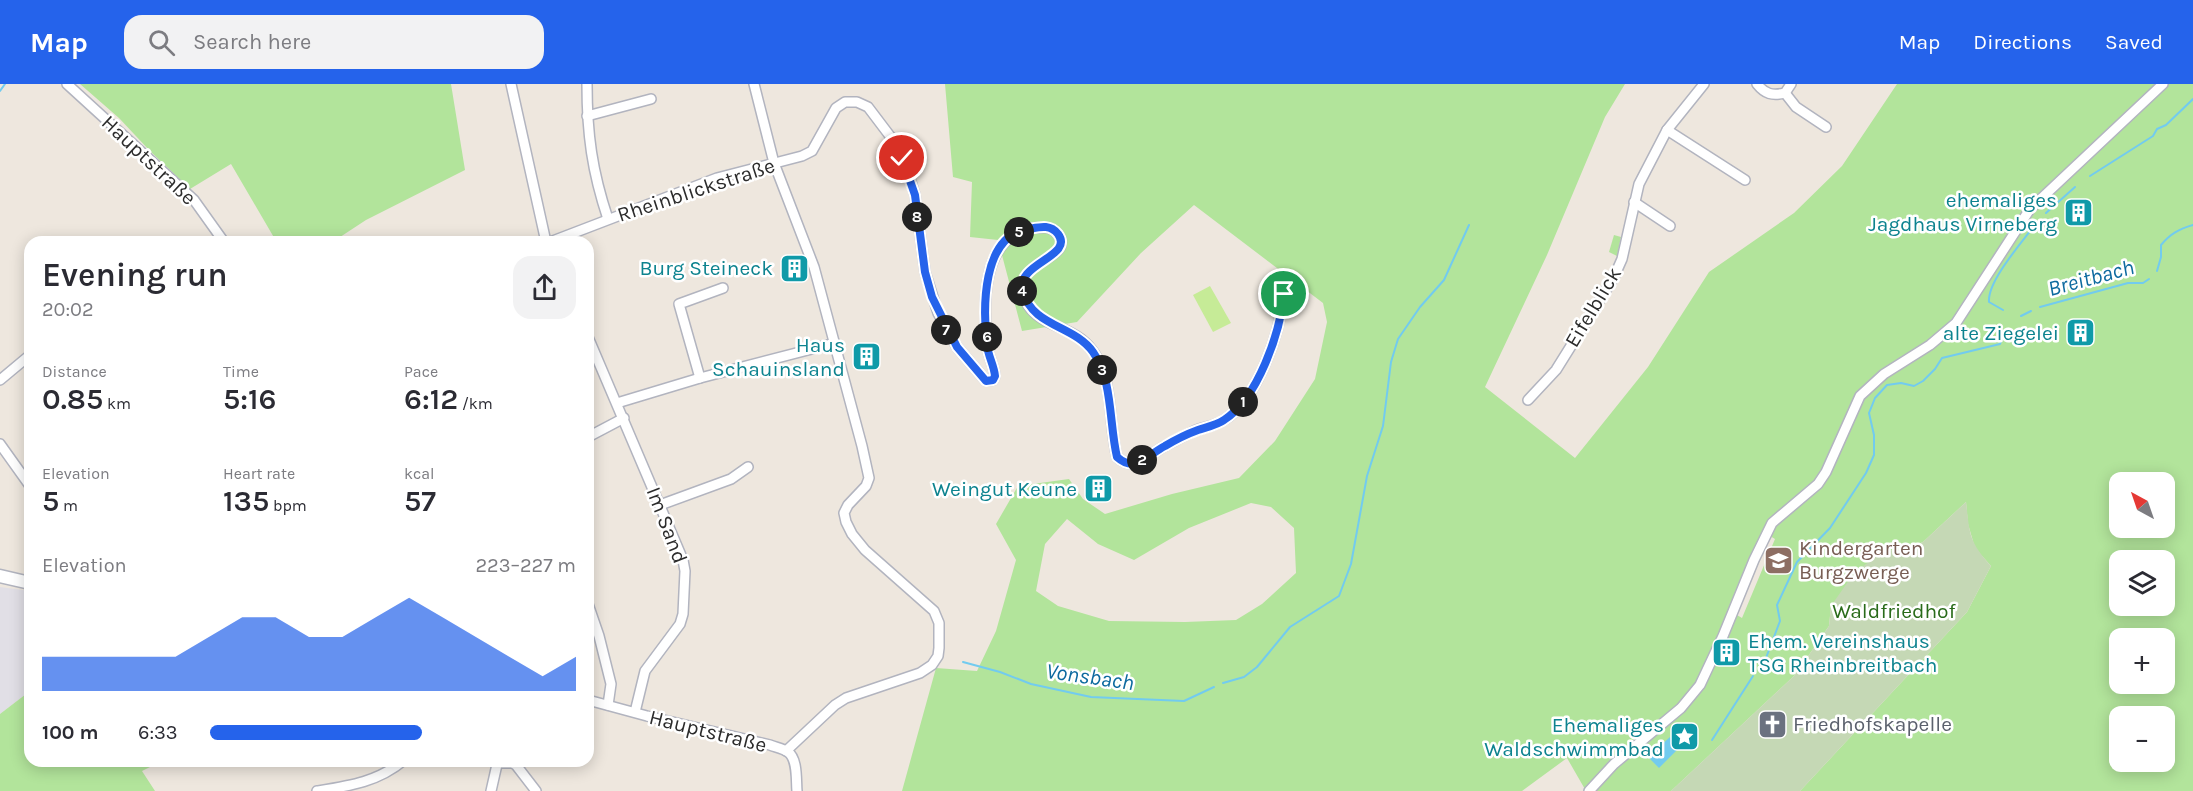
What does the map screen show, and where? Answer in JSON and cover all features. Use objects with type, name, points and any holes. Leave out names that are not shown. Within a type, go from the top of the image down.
[{"type":"street","name":"Hauptstraße","points":[[67,84],[194,200],[220,236]]},
{"type":"street","points":[[511,84],[547,236]]},
{"type":"street","points":[[587,84],[588,136],[596,181],[608,219]]},
{"type":"street","points":[[754,84],[774,163],[814,267],[866,468],[868,478],[864,488],[853,498],[844,513],[852,534],[866,550],[934,611],[939,623],[938,656],[927,669],[846,698],[835,705],[786,751]]},
{"type":"street","name":"Eifelblick","points":[[1528,400],[1556,370],[1614,277],[1624,249],[1639,184],[1667,130],[1704,84]]},
{"type":"street","points":[[1757,84],[1763,91],[1773,95],[1785,93],[1791,84]]},
{"type":"street","points":[[1589,791],[1614,764],[1681,708],[1700,685],[1772,523],[1818,484],[1826,472],[1860,396],[1884,374],[1930,345],[1956,323],[2030,209],[2163,84]]},
{"type":"street","points":[[1785,93],[1796,107],[1826,127]]},
{"type":"street","points":[[587,116],[651,99]]},
{"type":"street","name":"Rheinblickstraße","points":[[564,236],[717,178],[802,156],[812,151],[836,108],[845,102],[858,102],[868,107],[893,140],[915,195],[925,272],[938,313],[957,347],[986,381],[993,380],[995,376],[987,348],[986,333],[986,290],[989,271],[995,255],[1004,242],[1024,229],[1047,227],[1054,230],[1061,239],[1056,253],[1027,272],[1022,280],[1022,290],[1028,305],[1037,315],[1080,338],[1100,362],[1109,400],[1117,457],[1128,464],[1135,465],[1164,446],[1195,431],[1222,422],[1235,412],[1265,364],[1279,327],[1284,294]]},
{"type":"street","points":[[1667,130],[1745,180]]},
{"type":"street","points":[[1634,202],[1671,226]]},
{"type":"street","points":[[700,378],[679,304],[723,288]]},
{"type":"street","points":[[617,403],[700,378],[835,343]]},
{"type":"street","name":"Im Sand","points":[[594,351],[683,560],[685,571],[683,614],[680,624],[645,671],[635,712]]},
{"type":"street","points":[[0,380],[24,360]]},
{"type":"street","points":[[594,434],[624,418]]},
{"type":"street","points":[[0,444],[24,478]]},
{"type":"street","points":[[660,506],[731,479],[748,467]]},
{"type":"street","points":[[0,576],[24,579]]},
{"type":"street","points":[[594,621],[611,684],[608,705]]},
{"type":"street","name":"Hauptstraße","points":[[594,702],[770,745],[786,751],[794,763],[797,791]]},
{"type":"street","points":[[317,791],[369,781],[382,776],[394,767]]},
{"type":"street","points":[[491,791],[497,767]]},
{"type":"street","points":[[518,767],[536,791]]},
{"type":"shaded area","points":[[0,587],[24,590],[24,696],[0,714]]},
{"type":"green space","points":[[80,84],[451,84],[465,170],[366,220],[342,236],[273,236],[231,164],[190,189],[119,118]]},
{"type":"green space","points":[[945,84],[1625,84],[1605,117],[1547,255],[1485,387],[1575,458],[1648,367],[1709,272],[1794,213],[1842,166],[1897,84],[2193,84],[2193,791],[1800,791],[1967,612],[1991,566],[1975,548],[1968,524],[1966,502],[1923,542],[1911,547],[1882,552],[1831,606],[1829,626],[1795,675],[1671,791],[1586,791],[1567,758],[1522,791],[902,791],[936,668],[977,671],[996,631],[1016,560],[996,524],[1018,486],[1069,479],[1083,499],[1105,514],[1172,494],[1239,478],[1275,441],[1315,379],[1327,322],[1323,303],[1194,205],[1141,253],[1077,322],[1022,331],[998,240],[970,237],[972,182],[953,177]],"holes":[[[1251,503],[1271,507],[1294,528],[1296,573],[1262,604],[1236,620],[1109,621],[1058,606],[1036,591],[1045,544],[1067,519],[1098,544],[1134,560],[1189,528]],[[1770,536],[1775,539],[1742,618],[1737,615]]]},
{"type":"green space","points":[[1614,235],[1621,237],[1617,256],[1609,252]]},
{"type":"green space","points":[[1210,286],[1231,323],[1213,332],[1193,295]]},
{"type":"green space","name":"Waldfriedhof","points":[[1966,502],[1971,536],[1978,550],[1991,566],[1967,612],[1800,791],[1671,791],[1795,675],[1829,626],[1831,606],[1854,573],[1882,552],[1911,547],[1923,542]]},
{"type":"green space","points":[[24,696],[24,767],[150,767],[142,771],[155,791],[0,791],[0,714]]},
{"type":"water","points":[[1670,737],[1680,747],[1659,768],[1648,757]]},
{"type":"waterway","points":[[0,91],[5,84]]},
{"type":"waterway","points":[[2090,176],[2153,136],[2157,129],[2166,125],[2193,99]]},
{"type":"waterway","name":"Breitbach","points":[[2046,213],[2075,187]]},
{"type":"waterway","name":"Breitbach","points":[[2003,310],[1989,302],[1990,293],[2007,261],[2037,222]]},
{"type":"waterway","points":[[1223,683],[1244,677],[1257,667],[1290,627],[1339,596],[1351,564],[1367,476],[1383,426],[1391,362],[1398,339],[1420,307],[1444,280],[1469,225]]},
{"type":"waterway","name":"Breitbach","points":[[2157,271],[2161,257],[2161,245],[2175,232],[2193,225]]},
{"type":"waterway","name":"Breitbach","points":[[2040,307],[2128,283],[2143,283],[2149,279]]},
{"type":"waterway","name":"Breitbach","points":[[2021,316],[2031,311]]},
{"type":"waterway","name":"Breitbach","points":[[1766,658],[1780,621],[1777,605],[1797,562],[1830,528],[1866,473],[1874,455],[1874,435],[1869,413],[1875,398],[1887,385],[1901,383],[1914,386],[1923,381],[1942,358],[2000,344],[2005,331]]},
{"type":"waterway","name":"Vonsbach","points":[[963,662],[1000,672],[1031,684],[1091,697],[1184,701],[1214,687]]},
{"type":"waterway","name":"Breitbach","points":[[1712,740],[1753,676]]},
{"type":"place","name":"ehemaliges Jagdhaus Virneberg","points":[[2078,212]]},
{"type":"place","name":"Burg Steineck","points":[[794,268]]},
{"type":"place","name":"alte Ziegelei","points":[[2080,333]]},
{"type":"place","name":"Haus Schauinsland","points":[[866,357]]},
{"type":"place","name":"Weingut Keune","points":[[1098,489]]},
{"type":"place","name":"Kindergarten Burgzwerge","points":[[1778,560]]},
{"type":"place","name":"Ehem. Vereinshaus TSG Rheinbreitbach","points":[[1727,653]]},
{"type":"place","name":"Friedhofskapelle","points":[[1772,724]]},
{"type":"place","name":"Ehemaliges Waldschwimmbad","points":[[1685,737]]},
{"type":"route","points":[[902,158],[915,195],[925,272],[938,313],[969,364],[986,381],[993,380],[995,376],[995,369],[987,348],[986,290],[989,271],[995,255],[1004,242],[1024,229],[1047,227],[1058,234],[1061,239],[1056,253],[1027,272],[1022,280],[1022,290],[1028,305],[1037,315],[1080,338],[1100,362],[1109,400],[1113,440],[1117,457],[1122,462],[1135,465],[1164,446],[1195,431],[1222,422],[1235,412],[1244,401],[1265,364],[1279,327],[1284,294]]}]
